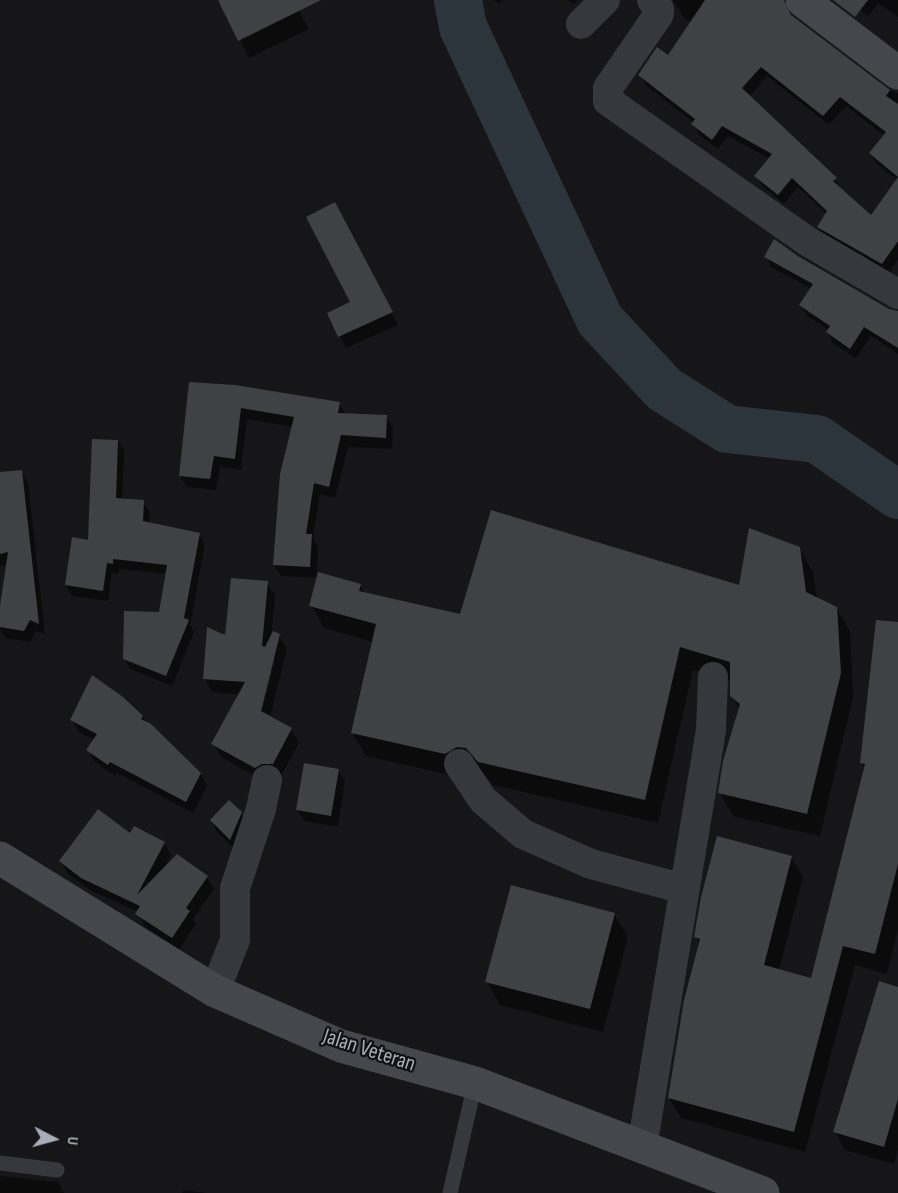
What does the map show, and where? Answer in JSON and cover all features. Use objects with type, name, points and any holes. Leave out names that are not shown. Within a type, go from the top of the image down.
[{"type":"main road","points":[[802,0],[898,73]]},
{"type":"main road","name":"Jalan Veteran","points":[[0,858],[215,991],[341,1046],[475,1083],[763,1193]]},
{"type":"street","points":[[581,24],[605,0]]},
{"type":"street","points":[[652,0],[659,9],[659,14],[608,88],[608,101],[807,241],[898,294]]},
{"type":"street","points":[[642,1147],[711,730],[713,677]]},
{"type":"street","points":[[459,764],[483,800],[523,834],[591,864],[684,889]]},
{"type":"street","points":[[215,991],[235,940],[235,888],[261,809],[267,780]]},
{"type":"lane","points":[[450,1193],[475,1083]]},
{"type":"lane","points":[[0,1163],[57,1170]]},
{"type":"building","points":[[218,0],[321,0],[238,41]]},
{"type":"building","points":[[705,0],[784,0],[791,15],[890,90],[886,96],[898,104],[898,177],[898,241],[882,264],[817,227],[827,211],[792,178],[778,195],[754,176],[772,154],[722,126],[712,140],[691,124],[695,119],[638,75],[657,47],[668,55]],"holes":[[[761,67],[823,116],[840,97],[886,132],[869,153],[898,177],[871,215],[833,181],[837,178],[742,88]]]},
{"type":"building","points":[[833,0],[868,0],[855,17]]},
{"type":"building","points":[[335,202],[393,312],[338,337],[327,313],[350,302],[306,217]]},
{"type":"building","points":[[774,239],[798,256],[889,309],[898,311],[898,348],[864,327],[850,349],[826,332],[830,326],[799,305],[813,284],[764,257]]},
{"type":"building","points":[[189,382],[235,385],[340,402],[338,413],[387,415],[386,438],[341,435],[329,487],[314,483],[306,534],[312,534],[310,567],[273,565],[280,474],[294,417],[241,408],[235,459],[214,456],[210,479],[179,476]]},
{"type":"building","points":[[92,439],[118,440],[116,498],[144,500],[143,521],[200,533],[184,618],[189,620],[166,676],[123,659],[124,611],[159,612],[167,565],[113,559],[113,564],[107,563],[103,591],[65,585],[72,537],[88,540]]},
{"type":"building","points":[[22,470],[39,624],[30,620],[24,631],[0,627],[0,606],[8,552],[0,554],[0,472]]},
{"type":"building","points":[[491,510],[739,585],[749,528],[800,547],[806,592],[837,607],[841,673],[807,814],[718,793],[723,761],[740,704],[730,696],[730,662],[680,647],[645,800],[478,762],[466,748],[457,747],[445,754],[351,733],[376,624],[309,606],[318,572],[361,584],[359,591],[460,614]]},
{"type":"building","points":[[231,578],[268,581],[262,646],[265,647],[273,631],[280,634],[261,711],[292,728],[273,764],[262,764],[255,768],[211,744],[245,682],[203,679],[207,627],[225,635]]},
{"type":"building","points":[[876,620],[898,622],[898,864],[875,954],[843,946],[794,1132],[668,1098],[684,1000],[700,939],[694,937],[701,897],[717,836],[792,856],[764,965],[811,978],[865,764],[860,763]]},
{"type":"building","points":[[92,675],[123,697],[143,716],[141,719],[151,724],[201,773],[186,802],[110,762],[108,765],[86,750],[97,734],[70,720]]},
{"type":"building","points":[[304,763],[339,769],[331,816],[296,810]]},
{"type":"building","points":[[229,800],[242,812],[230,840],[210,820]]},
{"type":"building","points":[[98,809],[130,833],[134,826],[165,842],[137,895],[177,854],[208,876],[186,908],[190,911],[172,938],[135,914],[140,906],[81,878],[59,861]]},
{"type":"building","points":[[511,885],[615,913],[590,1009],[485,982]]},
{"type":"building","points":[[879,981],[898,987],[898,1099],[884,1147],[833,1132]]},
{"type":"waterway","points":[[458,0],[463,27],[600,320],[664,389],[727,429],[817,439],[898,495]]}]
